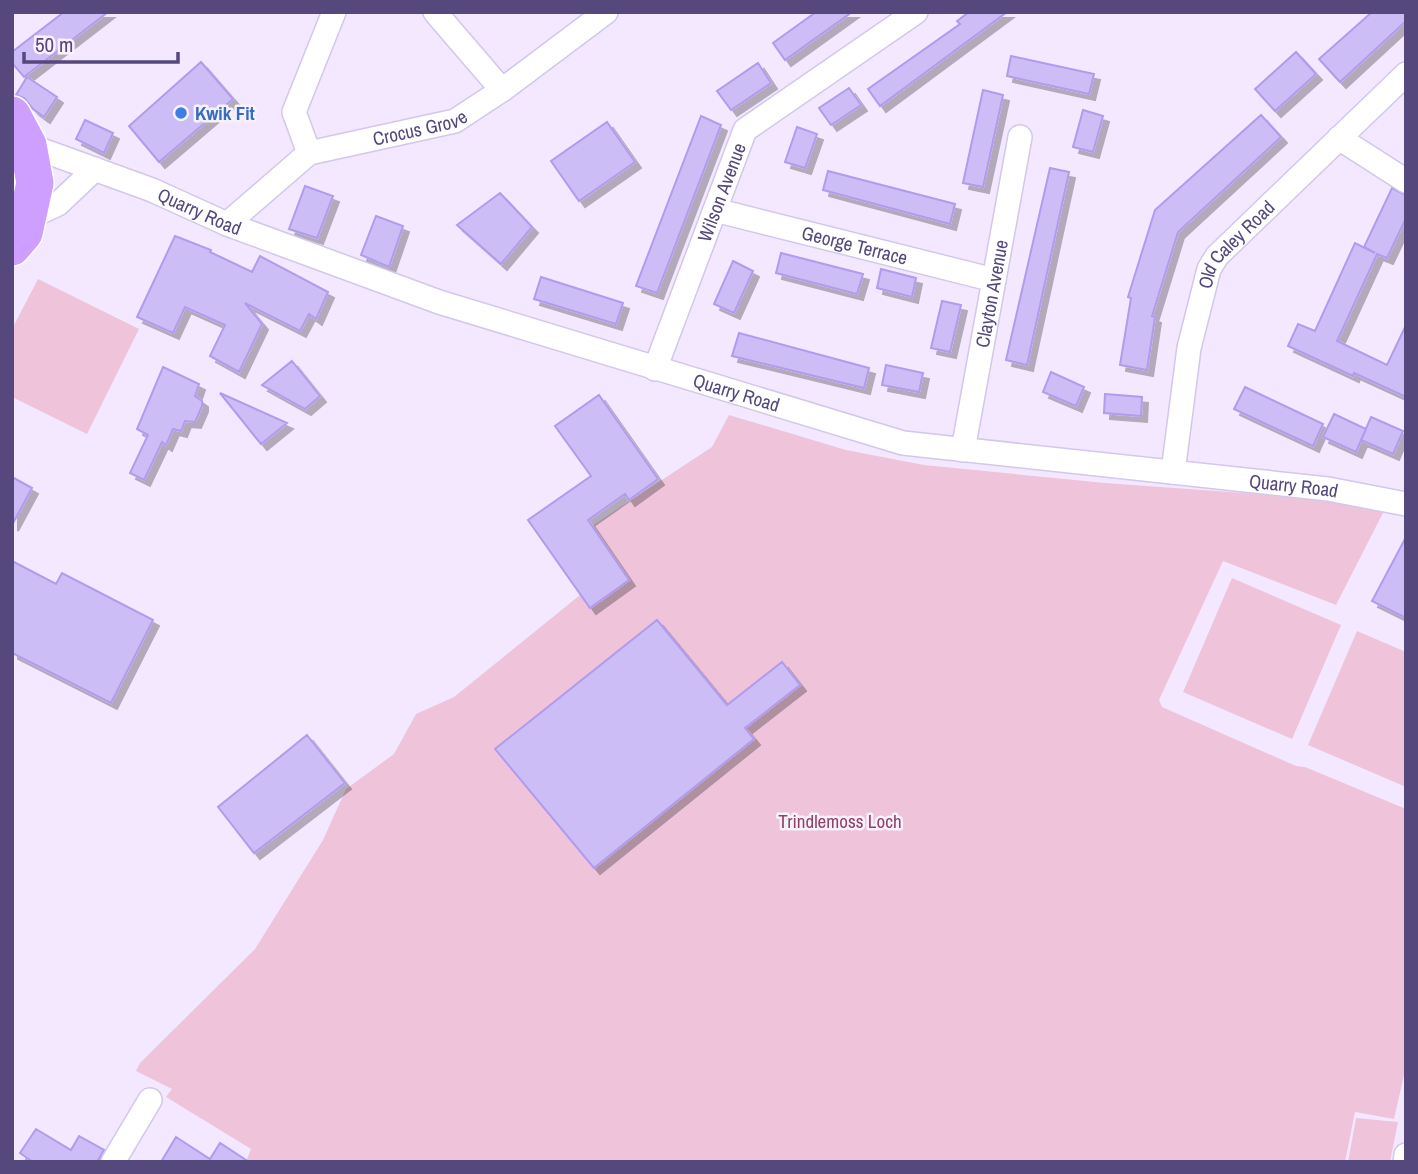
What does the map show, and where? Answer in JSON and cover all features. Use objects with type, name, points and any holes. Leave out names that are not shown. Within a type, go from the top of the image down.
[{"type":"main road","points":[[20,130],[35,183],[20,233]]},
{"type":"street","points":[[309,153],[294,112],[334,12]]},
{"type":"street","points":[[435,12],[502,90]]},
{"type":"street","name":"Crocus Grove","points":[[227,224],[309,153],[455,121],[502,90],[606,12]]},
{"type":"street","name":"Wilson Avenue","points":[[655,369],[745,130],[916,12]]},
{"type":"street","name":"Old Caley Road","points":[[1173,472],[1189,348],[1209,269],[1217,256],[1242,229],[1406,74]]},
{"type":"street","name":"Quarry Road","points":[[20,130],[94,169],[152,190],[227,224],[439,302],[903,443],[1328,489],[1406,504]]},
{"type":"street","name":"Clayton Avenue","points":[[963,450],[1020,137]]},
{"type":"street","points":[[1339,138],[1406,181]]},
{"type":"street","points":[[20,233],[58,204],[94,169]]},
{"type":"street","name":"George Terrace","points":[[715,209],[994,280]]},
{"type":"street","points":[[113,1162],[150,1100]]},
{"type":"street","points":[[1405,1162],[1406,1155]]},
{"type":"green space","points":[[38,279],[139,329],[87,434],[12,397],[12,329]]},
{"type":"green space","name":"Trindlemoss Loch","points":[[729,415],[846,450],[924,465],[1105,483],[1328,499],[1385,509],[1336,605],[1223,561],[1159,700],[1162,707],[1296,766],[1305,767],[1406,809],[1406,1066],[1394,1119],[1355,1112],[1345,1162],[246,1162],[251,1149],[166,1097],[172,1089],[136,1071],[140,1063],[255,949],[323,840],[346,789],[394,754],[416,714],[454,697],[595,583],[581,533],[712,447]]},
{"type":"green space","points":[[1232,578],[1341,625],[1292,739],[1183,692]]},
{"type":"green space","points":[[1357,631],[1406,652],[1406,787],[1308,745]]},
{"type":"green space","points":[[1356,1118],[1398,1122],[1390,1162],[1348,1162]]},
{"type":"building","points":[[64,12],[108,12],[24,77],[12,63],[12,52]]},
{"type":"building","points":[[816,12],[852,12],[785,60],[773,43]]},
{"type":"building","points":[[969,12],[1007,12],[880,106],[868,89],[960,24],[957,21]]},
{"type":"building","points":[[1372,12],[1406,12],[1406,21],[1340,82],[1319,59]]},
{"type":"building","points":[[1296,52],[1316,74],[1275,111],[1255,89]]},
{"type":"building","points":[[1011,56],[1094,74],[1089,94],[1007,76]]},
{"type":"building","name":"Kwik Fit","points":[[201,62],[233,99],[159,162],[129,126]]},
{"type":"building","points":[[758,63],[771,83],[731,110],[717,91]]},
{"type":"building","points":[[27,77],[57,97],[44,117],[24,98],[16,95]]},
{"type":"building","points":[[849,88],[861,105],[831,125],[819,108]]},
{"type":"building","points":[[983,90],[1003,95],[983,187],[963,183]]},
{"type":"building","points":[[1083,110],[1103,116],[1093,152],[1073,147]]},
{"type":"building","points":[[1261,115],[1281,137],[1178,232],[1152,316],[1155,317],[1147,370],[1120,365],[1131,298],[1128,297],[1155,210]]},
{"type":"building","points":[[701,116],[721,125],[657,293],[636,286]]},
{"type":"building","points":[[85,120],[113,133],[104,153],[76,139]]},
{"type":"building","points":[[607,122],[635,162],[579,201],[551,161]]},
{"type":"building","points":[[797,127],[817,134],[805,168],[785,162]]},
{"type":"building","points":[[1050,168],[1069,172],[1027,365],[1006,360]]},
{"type":"building","points":[[828,171],[955,204],[950,224],[823,190]]},
{"type":"building","points":[[305,186],[333,196],[317,238],[289,229]]},
{"type":"building","points":[[1392,188],[1406,195],[1406,218],[1387,258],[1377,254],[1337,341],[1387,365],[1406,325],[1406,397],[1288,346],[1298,324],[1315,331],[1355,243],[1375,253],[1364,247]]},
{"type":"building","points":[[500,193],[532,227],[501,264],[457,225]]},
{"type":"building","points":[[376,216],[403,226],[389,267],[361,255]]},
{"type":"building","points":[[175,236],[211,250],[210,252],[252,272],[260,256],[328,292],[316,319],[309,314],[300,331],[245,303],[262,324],[239,372],[210,356],[225,325],[185,307],[173,333],[137,317]]},
{"type":"building","points":[[781,253],[863,274],[857,294],[776,273]]},
{"type":"building","points":[[733,261],[753,271],[734,313],[714,304]]},
{"type":"building","points":[[881,269],[916,278],[912,297],[877,288]]},
{"type":"building","points":[[541,277],[623,303],[616,324],[534,299]]},
{"type":"building","points":[[942,301],[961,305],[950,352],[931,348]]},
{"type":"building","points":[[739,333],[869,368],[864,388],[732,356]]},
{"type":"building","points":[[292,361],[320,396],[305,409],[262,385]]},
{"type":"building","points":[[886,365],[923,373],[919,392],[882,385]]},
{"type":"building","points":[[163,367],[199,384],[195,396],[202,401],[202,406],[195,422],[185,421],[181,431],[173,429],[166,445],[162,442],[144,480],[130,473],[148,435],[137,429]]},
{"type":"building","points":[[1051,372],[1084,387],[1076,406],[1043,392]]},
{"type":"building","points":[[1245,387],[1323,424],[1313,446],[1234,409]]},
{"type":"building","points":[[220,393],[287,423],[261,444]]},
{"type":"building","points":[[1105,394],[1142,397],[1141,416],[1104,413]]},
{"type":"building","points":[[599,395],[658,479],[629,500],[625,494],[588,520],[629,580],[590,608],[528,520],[591,476],[555,426]]},
{"type":"building","points":[[1334,414],[1366,429],[1356,452],[1323,437]]},
{"type":"building","points":[[1371,417],[1403,431],[1393,454],[1361,440]]},
{"type":"building","points":[[12,477],[32,488],[12,525]]},
{"type":"building","points":[[1406,537],[1406,618],[1372,601]]},
{"type":"building","points":[[12,561],[56,584],[62,573],[153,620],[111,703],[12,653]]},
{"type":"building","points":[[657,620],[727,705],[782,662],[800,685],[745,728],[754,739],[594,868],[495,749]]},
{"type":"building","points":[[307,735],[345,783],[254,853],[218,807]]},
{"type":"building","points":[[36,1129],[71,1150],[79,1136],[104,1150],[97,1162],[33,1162],[20,1153]]},
{"type":"building","points":[[176,1137],[210,1159],[220,1143],[249,1162],[161,1162]]},
{"type":"place","name":"Kwik Fit","points":[[181,113]]}]
